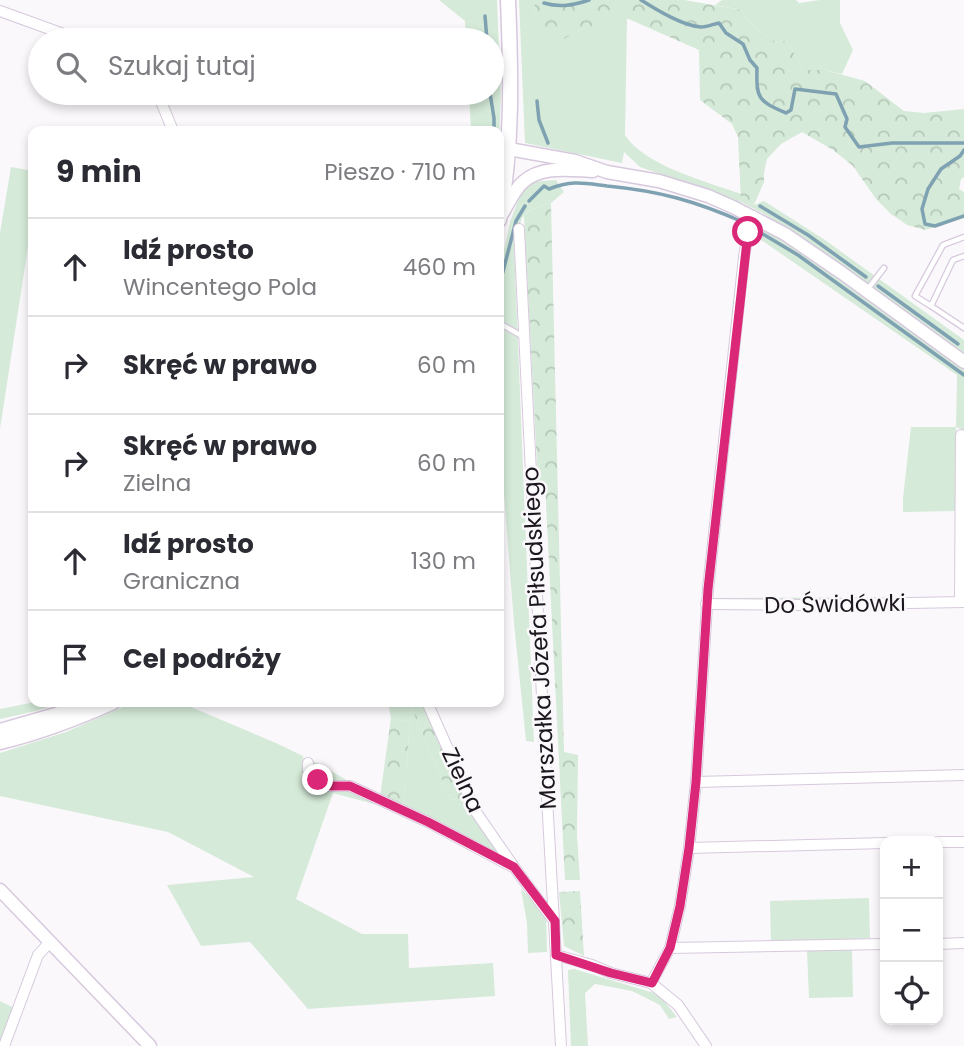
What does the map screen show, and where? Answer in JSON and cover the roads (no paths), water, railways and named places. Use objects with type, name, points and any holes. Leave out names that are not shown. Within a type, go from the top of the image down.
[{"type":"main road","points":[[504,184],[509,149],[511,69],[508,0]]},
{"type":"main road","points":[[509,149],[575,161],[607,172]]},
{"type":"main road","points":[[504,211],[523,181],[553,170],[607,172],[659,181],[708,196],[785,234],[964,361]]},
{"type":"main road","points":[[0,731],[77,707]]},
{"type":"main road","points":[[0,742],[30,735],[102,707]]},
{"type":"main road","points":[[0,890],[150,1046]]},
{"type":"street","points":[[0,11],[47,28]]},
{"type":"street","points":[[162,105],[171,126]]},
{"type":"street","points":[[652,983],[670,948],[689,848],[696,782],[706,604],[744,257],[753,216]]},
{"type":"street","name":"Marszałka Józefa Piłsudskiego","points":[[519,229],[561,1046]]},
{"type":"street","points":[[961,435],[962,602]]},
{"type":"street","name":"Do Świdówki","points":[[706,604],[962,602]]},
{"type":"street","name":"Zielna","points":[[429,707],[476,812],[555,921]]},
{"type":"street","points":[[308,763],[308,770],[318,780],[331,786],[350,786],[428,822],[514,867]]},
{"type":"street","points":[[696,782],[964,775]]},
{"type":"street","points":[[943,842],[964,842]]},
{"type":"street","points":[[689,848],[880,844]]},
{"type":"street","points":[[4,1046],[38,955],[50,943]]},
{"type":"street","points":[[943,944],[964,943]]},
{"type":"street","points":[[670,948],[880,944]]},
{"type":"street","points":[[556,955],[652,983],[678,1004],[706,1046]]},
{"type":"lane","points":[[964,237],[943,245],[915,296],[964,328]]},
{"type":"lane","points":[[931,306],[953,260],[964,256]]},
{"type":"lane","points":[[866,291],[884,268]]},
{"type":"lane","points":[[504,325],[525,338]]},
{"type":"waterway","points":[[544,3],[567,5],[589,0]]},
{"type":"waterway","points":[[641,0],[686,24],[701,27],[719,23],[726,33],[743,44],[757,68],[757,87],[761,98],[777,109],[786,113],[791,110],[795,89],[836,94],[847,119],[845,127],[859,147],[892,143],[964,143]]},
{"type":"waterway","points":[[485,16],[486,28]]},
{"type":"waterway","points":[[537,101],[539,120],[548,143]]},
{"type":"waterway","points":[[492,105],[494,126]]},
{"type":"waterway","points":[[964,150],[941,169],[928,189],[922,209],[925,224],[935,226],[964,216]]},
{"type":"waterway","points":[[529,201],[544,186],[549,189],[564,184],[584,183],[677,198],[743,222]]},
{"type":"waterway","points":[[504,268],[516,221],[525,206]]},
{"type":"waterway","points":[[760,206],[808,235],[866,277]]},
{"type":"waterway","points":[[756,230],[798,255],[964,375]]},
{"type":"waterway","points":[[878,286],[958,344]]}]
